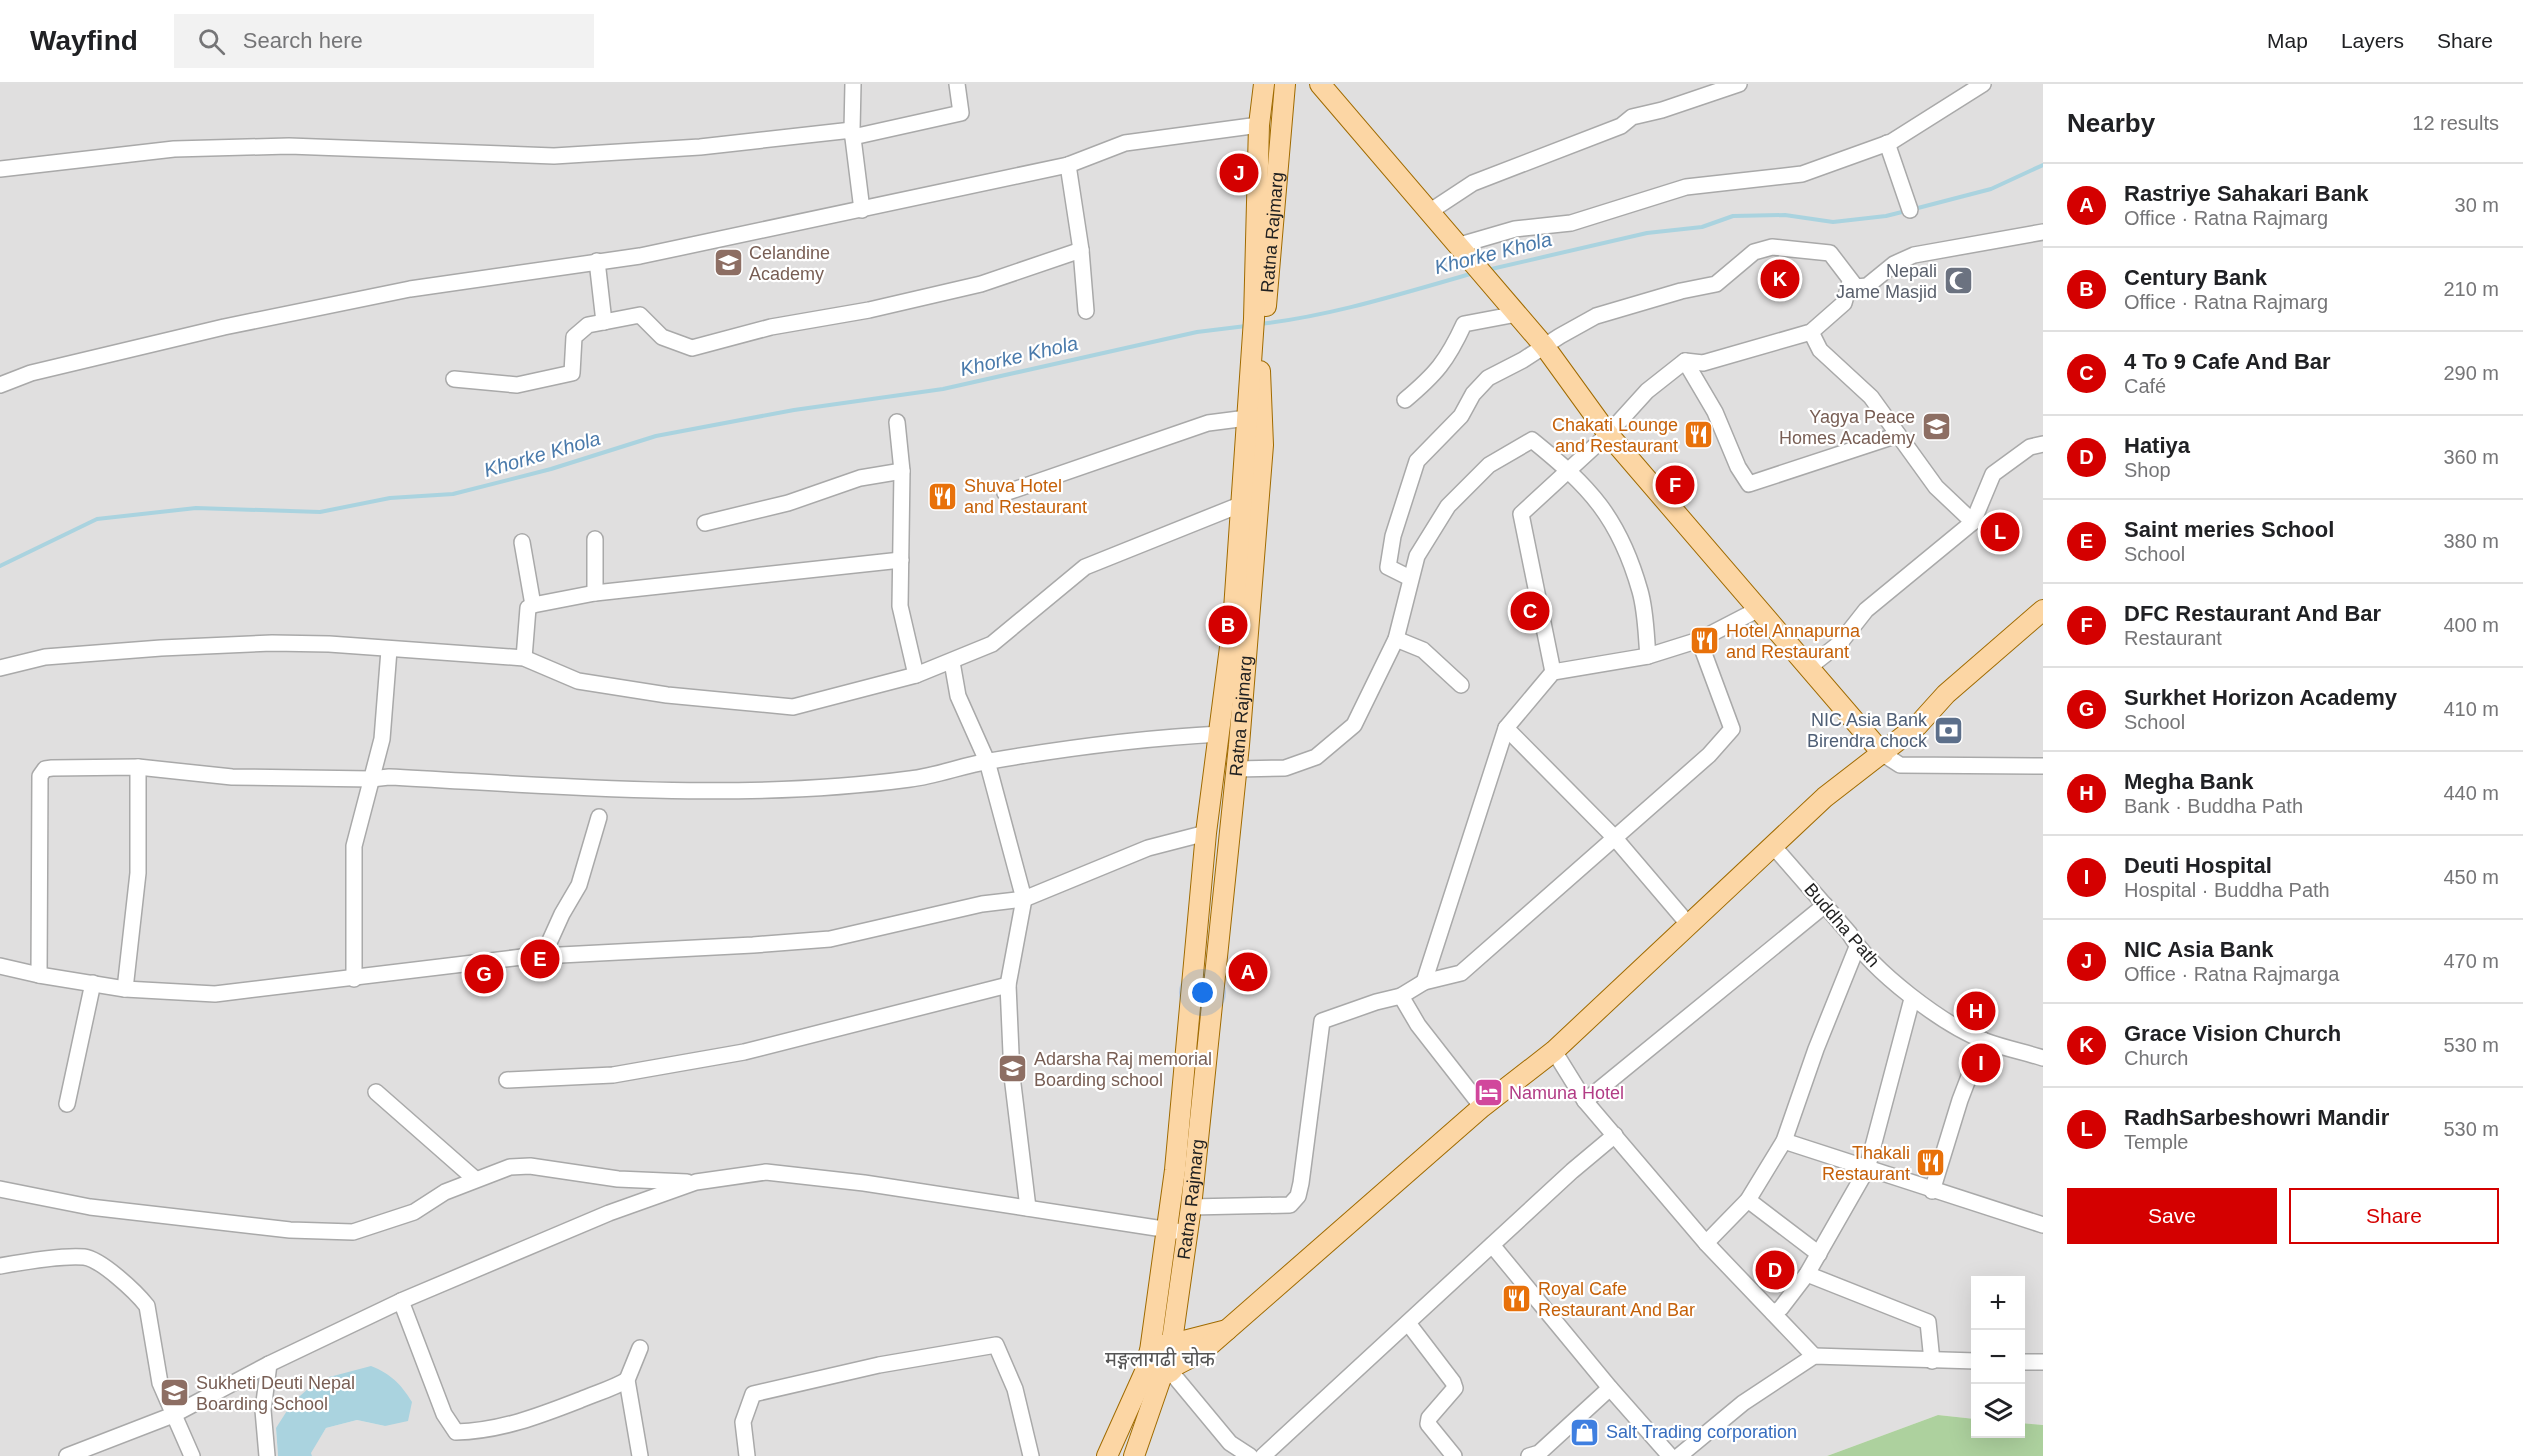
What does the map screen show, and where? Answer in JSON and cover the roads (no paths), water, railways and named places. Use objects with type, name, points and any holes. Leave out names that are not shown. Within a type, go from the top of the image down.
[{"type":"main road","points":[[1259,317],[1259,125],[1264,84]]},
{"type":"main road","name":"Ratna Rajmarg","points":[[1107,1456],[1164,1361],[1166,1229],[1175,1170],[1206,833],[1233,624],[1247,418],[1285,84]]},
{"type":"main road","points":[[1320,84],[1460,245],[1493,288],[1545,348],[1608,434],[1883,754]]},
{"type":"main road","name":"Ratna Rajmarg","points":[[1134,1456],[1164,1361],[1188,1232],[1216,990],[1263,445],[1255,356]]},
{"type":"main road","points":[[1164,1361],[1192,1338],[1230,1329],[1482,1107],[1554,1051],[1826,797],[1918,724],[1946,694],[2043,610]]},
{"type":"street","points":[[853,84],[852,134],[862,210]]},
{"type":"street","points":[[0,170],[174,148],[289,146],[554,156],[852,134],[961,113],[957,84]]},
{"type":"street","points":[[1429,212],[1473,183],[1621,126],[1632,117],[1662,111],[1739,84]]},
{"type":"street","points":[[1460,245],[1515,229],[1571,223],[1686,187],[1802,174],[1887,143],[1983,84]]},
{"type":"street","points":[[0,385],[31,373],[224,327],[410,289],[640,256],[744,232],[862,210],[1068,165],[1125,143],[1259,125]]},
{"type":"street","points":[[1887,143],[1910,210]]},
{"type":"street","points":[[1068,165],[1081,250],[1086,311]]},
{"type":"street","points":[[1410,578],[1388,567],[1393,536],[1417,461],[1461,416],[1473,394],[1488,378],[1545,348],[1560,336],[1596,316],[1681,291],[1716,284],[1754,252],[1772,247],[1830,253],[1856,287],[1867,286],[1894,264],[1914,255],[2043,232]]},
{"type":"street","points":[[454,379],[517,385],[572,373],[574,337],[588,326],[604,322],[640,315],[662,337],[692,348],[771,327],[869,310],[981,284],[1081,250]]},
{"type":"street","points":[[597,261],[604,322]]},
{"type":"street","points":[[1553,672],[1521,514],[1608,434],[1647,391],[1685,361],[1703,363],[1811,332],[1844,303],[1850,282]]},
{"type":"street","points":[[1405,400],[1429,380],[1449,358],[1464,324],[1517,314]]},
{"type":"street","points":[[1811,332],[1820,350],[1871,397],[1936,487],[1973,522]]},
{"type":"street","points":[[1685,361],[1715,412],[1738,467],[1749,484],[1898,435]]},
{"type":"street","points":[[1005,493],[1208,423],[1247,418]]},
{"type":"street","points":[[897,422],[903,471],[900,606],[916,675]]},
{"type":"street","points":[[1236,769],[1285,768],[1316,757],[1354,725],[1396,639],[1410,578],[1418,556],[1448,506],[1489,465],[1532,440],[1568,469],[1596,498],[1618,533],[1641,593],[1648,656]]},
{"type":"street","points":[[1808,668],[1840,643],[1866,610],[1973,522],[1993,474],[2030,447],[2043,444]]},
{"type":"street","points":[[705,522],[788,503],[860,478],[903,471]]},
{"type":"street","points":[[0,668],[45,657],[161,648],[300,643],[524,658],[578,681],[667,695],[793,707],[916,675],[992,644],[1085,567],[1242,504]]},
{"type":"street","points":[[595,539],[595,593]]},
{"type":"street","points":[[522,542],[533,604]]},
{"type":"street","points":[[524,658],[528,608],[533,604],[595,593],[901,560]]},
{"type":"street","points":[[1424,982],[1506,728],[1553,672],[1648,656],[1699,640],[1759,609]]},
{"type":"street","points":[[1396,639],[1424,650],[1461,685]]},
{"type":"street","points":[[1191,1207],[1290,1205],[1298,1196],[1301,1183],[1322,1022],[1401,996],[1424,982],[1461,973],[1676,785],[1732,729],[1699,640]]},
{"type":"street","points":[[354,979],[354,846],[382,739],[389,650]]},
{"type":"street","points":[[952,662],[958,696],[987,761],[1024,899],[1008,985],[1012,1076],[1028,1208]]},
{"type":"street","points":[[1506,728],[1614,837],[1689,925]]},
{"type":"street","points":[[39,975],[40,776],[45,769],[138,767],[232,777],[371,779],[389,777],[665,792],[834,786],[912,779],[987,761],[1112,742],[1220,734]]},
{"type":"street","points":[[1883,754],[1900,765],[2043,766]]},
{"type":"street","points":[[125,988],[138,873],[138,767]]},
{"type":"street","points":[[543,956],[562,914],[579,885],[599,817]]},
{"type":"street","points":[[0,966],[39,975],[125,988],[215,994],[543,956],[830,939],[972,906],[1024,899],[1148,848],[1206,833]]},
{"type":"street","name":"Buddha Path","points":[[1774,847],[1825,905],[1857,947],[1912,999],[1983,1040],[2043,1058]]},
{"type":"street","points":[[1584,1101],[1825,905]]},
{"type":"street","points":[[1706,1243],[1749,1200],[1784,1142],[1816,1049],[1857,947]]},
{"type":"street","points":[[67,1104],[93,983]]},
{"type":"street","points":[[507,1080],[613,1075],[744,1052],[1008,985]]},
{"type":"street","points":[[1401,996],[1418,1025],[1482,1107]]},
{"type":"street","points":[[1773,1313],[1781,1308],[1807,1274],[1867,1169],[1912,999]]},
{"type":"street","points":[[1932,1191],[1960,1100],[1983,1040]]},
{"type":"street","points":[[1554,1051],[1584,1101],[1706,1243],[1814,1356]]},
{"type":"street","points":[[376,1092],[475,1179]]},
{"type":"street","points":[[1263,1456],[1572,1171],[1615,1135]]},
{"type":"street","points":[[1784,1142],[2043,1226]]},
{"type":"street","points":[[0,1189],[90,1207],[291,1230],[353,1232],[414,1212],[445,1192],[510,1167],[530,1166],[618,1179],[696,1182],[766,1172],[1188,1232]]},
{"type":"street","points":[[67,1456],[173,1415],[269,1364],[401,1301],[609,1213],[696,1182]]},
{"type":"street","points":[[1749,1200],[1819,1254]]},
{"type":"street","points":[[1492,1245],[1610,1388],[1670,1456]]},
{"type":"street","points":[[0,1266],[86,1257],[117,1276],[147,1306],[160,1383],[192,1456]]},
{"type":"street","points":[[1807,1274],[1928,1322],[1932,1361]]},
{"type":"street","points":[[401,1301],[444,1414],[456,1432],[481,1432],[526,1420],[615,1388],[627,1380]]},
{"type":"street","points":[[1408,1323],[1453,1382],[1455,1388],[1429,1418],[1428,1424],[1454,1456]]},
{"type":"street","points":[[747,1456],[743,1422],[753,1394],[879,1365],[996,1345],[1015,1389],[1031,1456]]},
{"type":"street","points":[[640,1348],[627,1380],[640,1456]]},
{"type":"street","points":[[1679,1456],[1743,1403],[1814,1356],[1971,1362]]},
{"type":"street","points":[[1164,1361],[1230,1443],[1250,1456]]},
{"type":"street","points":[[2025,1362],[2043,1362]]},
{"type":"street","points":[[267,1456],[263,1410],[269,1364]]},
{"type":"street","points":[[1530,1456],[1539,1453],[1610,1388]]},
{"type":"water","points":[[371,1366],[390,1376],[408,1396],[412,1402],[408,1421],[385,1426],[357,1420],[326,1428],[311,1453],[312,1456],[278,1456],[276,1428],[292,1403],[318,1380]]},
{"type":"waterway","name":"Khorke Khola","points":[[1914,209],[1991,189],[2043,165]]},
{"type":"waterway","name":"Khorke Khola","points":[[1487,270],[1647,233],[1702,227],[1733,216],[1785,215],[1833,222],[1886,216],[1906,211]]},
{"type":"waterway","name":"Khorke Khola","points":[[1260,324],[1341,310],[1474,273]]},
{"type":"waterway","name":"Khorke Khola","points":[[0,566],[97,519],[196,508],[320,512],[390,498],[453,494],[551,469],[656,436],[794,410],[943,389],[1197,332],[1246,326]]},
{"type":"place","name":"NIC Asia Bank","points":[[1239,173]]},
{"type":"place","name":"Celandine Academy","points":[[728,263]]},
{"type":"place","name":"Grace Vision Church","points":[[1780,279]]},
{"type":"place","name":"Nepali Jame Masjid","points":[[1958,281]]},
{"type":"place","name":"Yagya Peace Homes Academy","points":[[1936,427]]},
{"type":"place","name":"Chakati Lounge and Restaurant","points":[[1699,435]]},
{"type":"place","name":"DFC Restaurant And Bar","points":[[1675,485]]},
{"type":"place","name":"Shuva Hotel and Restaurant","points":[[943,496]]},
{"type":"place","name":"RadhSarbeshowri Mandir","points":[[2000,532]]},
{"type":"place","name":"4 To 9 Cafe And Bar","points":[[1530,611]]},
{"type":"place","name":"Century Bank","points":[[1228,625]]},
{"type":"place","name":"Hotel Annapurna and Restaurant","points":[[1705,641]]},
{"type":"place","name":"NIC Asia Bank Birendra chock","points":[[1948,730]]},
{"type":"place","name":"Saint meries School","points":[[540,959]]},
{"type":"place","name":"Rastriye Sahakari Bank","points":[[1248,972]]},
{"type":"place","name":"Surkhet Horizon Academy","points":[[484,974]]},
{"type":"place","name":"Megha Bank","points":[[1976,1011]]},
{"type":"place","name":"Deuti Hospital","points":[[1981,1063]]},
{"type":"place","name":"Adarsha Raj memorial Boarding school","points":[[1013,1069]]},
{"type":"place","name":"Namuna Hotel","points":[[1488,1093]]},
{"type":"place","name":"Thakali Restaurant","points":[[1931,1163]]},
{"type":"place","name":"Hatiya","points":[[1775,1270]]},
{"type":"place","name":"Royal Cafe Restaurant And Bar","points":[[1517,1299]]},
{"type":"place","name":"Sukheti Deuti Nepal Boarding School","points":[[175,1393]]},
{"type":"place","name":"Salt Trading corporation","points":[[1585,1432]]},
{"type":"district","name":"मङ्गलागढी चोक","points":[[1160,1359]]}]
